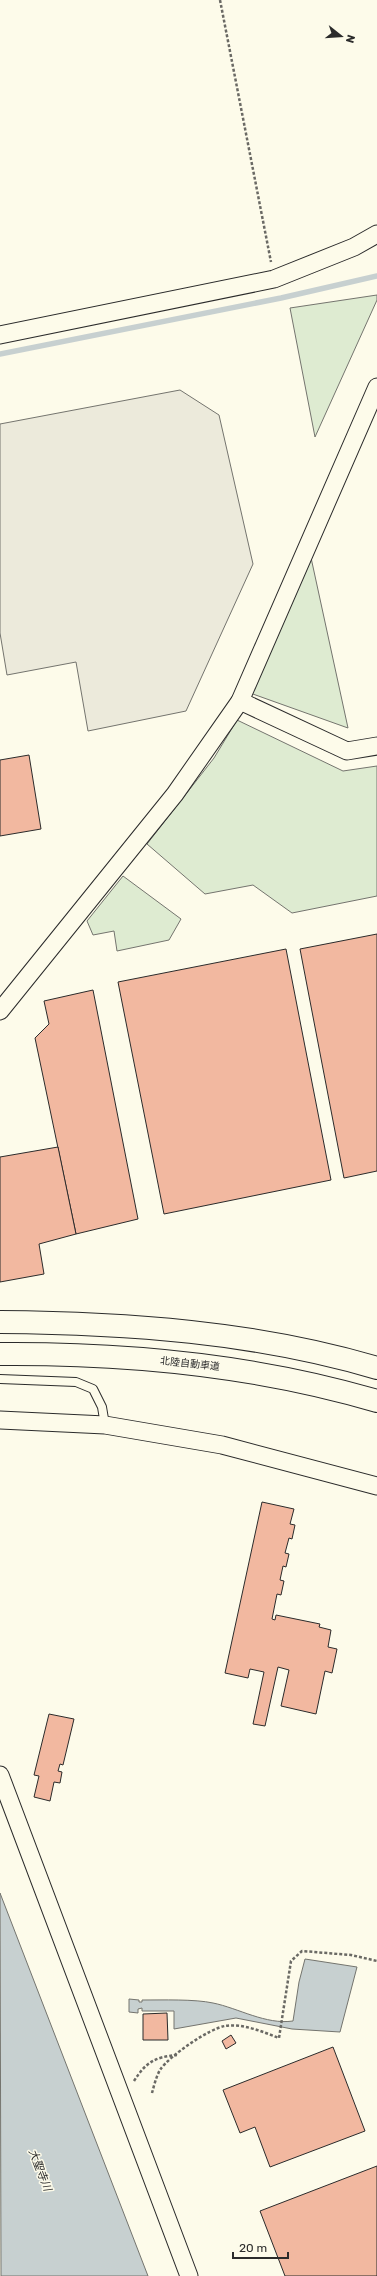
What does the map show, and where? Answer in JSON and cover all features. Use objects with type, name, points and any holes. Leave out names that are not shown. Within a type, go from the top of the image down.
[{"type":"highway","points":[[0,1322],[65,1322],[148,1328],[223,1337],[298,1350],[377,1368]]},
{"type":"highway","name":"北陸自動車道","points":[[0,1354],[62,1353],[217,1366],[290,1379],[377,1401]]},
{"type":"street","points":[[0,335],[274,279],[354,247],[377,234]]},
{"type":"street","points":[[0,1011],[175,794],[240,701],[377,387]]},
{"type":"street","points":[[240,701],[347,751],[377,746]]},
{"type":"street","points":[[0,1420],[105,1425],[222,1445],[377,1486]]},
{"type":"street","points":[[0,1775],[123,2105],[189,2276]]},
{"type":"lane","points":[[0,1379],[76,1382],[93,1389],[102,1407],[105,1425]]},
{"type":"path","points":[[220,0],[274,279]]},
{"type":"path","points":[[152,2093],[160,2070],[177,2054],[197,2039],[225,2026],[248,2027],[279,2038],[291,1961],[302,1951],[351,1955],[377,1961]]},
{"type":"path","points":[[123,2105],[134,2080],[150,2061],[162,2056],[177,2054]]},
{"type":"green space","points":[[377,295],[377,300],[315,437],[290,308]]},
{"type":"green space","points":[[310,553],[348,728],[250,693]]},
{"type":"green space","points":[[237,720],[343,771],[377,766],[377,896],[292,913],[253,885],[205,894],[147,844],[214,758]]},
{"type":"green space","points":[[123,876],[181,919],[169,940],[117,951],[114,931],[93,935],[87,921]]},
{"type":"shaded area","points":[[180,390],[219,415],[253,564],[186,711],[88,731],[76,662],[7,675],[0,633],[0,424]]},
{"type":"water","name":"大聖寺川","points":[[0,1893],[148,2276],[1,2276]]},
{"type":"water","points":[[305,1959],[357,1967],[340,2032],[292,2029],[236,2018],[174,2029],[174,2011],[142,2011],[142,2008],[138,2009],[138,2013],[129,2012],[129,1999],[139,2000],[139,2002],[142,2002],[142,2000],[188,2000],[223,2005],[273,2021],[293,2021],[299,1982]]},
{"type":"building","points":[[29,755],[41,829],[0,836],[0,760]]},
{"type":"building","points":[[377,934],[377,1171],[344,1178],[300,949]]},
{"type":"building","points":[[286,949],[331,1180],[164,1214],[118,982]]},
{"type":"building","points":[[93,990],[138,1219],[76,1234],[35,1038],[49,1024],[44,1001]]},
{"type":"building","points":[[58,1147],[76,1234],[39,1244],[44,1274],[0,1282],[0,1157]]},
{"type":"building","points":[[262,1502],[294,1509],[290,1524],[295,1525],[292,1539],[289,1538],[285,1553],[289,1554],[286,1567],[283,1566],[280,1580],[284,1581],[281,1595],[277,1594],[272,1619],[275,1620],[276,1615],[320,1624],[319,1627],[331,1630],[328,1647],[337,1649],[332,1673],[325,1671],[316,1714],[281,1706],[289,1670],[278,1667],[265,1726],[253,1724],[264,1672],[250,1669],[248,1678],[225,1673]]},
{"type":"building","points":[[49,1714],[74,1719],[63,1765],[60,1764],[58,1771],[62,1772],[60,1783],[54,1782],[50,1801],[34,1797],[39,1776],[34,1775]]},
{"type":"building","points":[[167,2013],[168,2040],[143,2040],[143,2014]]},
{"type":"building","points":[[231,2035],[236,2043],[226,2049],[222,2041]]},
{"type":"building","points":[[333,2047],[365,2131],[270,2167],[255,2127],[240,2133],[223,2090]]},
{"type":"building","points":[[377,2166],[377,2276],[285,2276],[260,2211]]},
{"type":"waterway","points":[[0,354],[281,298],[377,276]]}]
